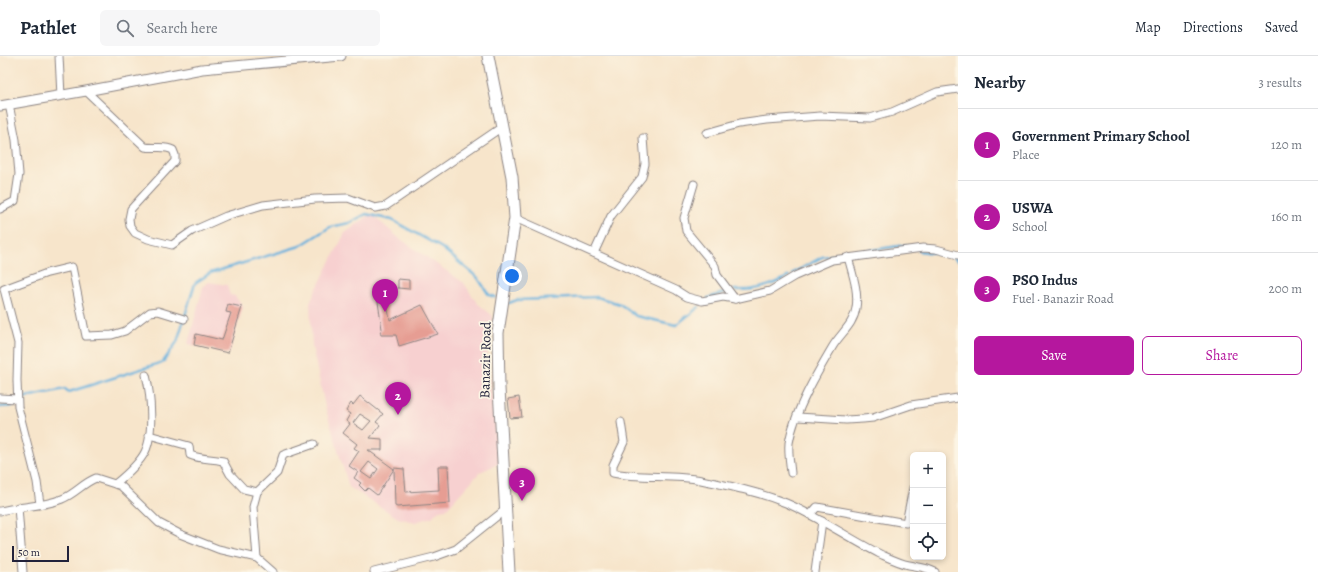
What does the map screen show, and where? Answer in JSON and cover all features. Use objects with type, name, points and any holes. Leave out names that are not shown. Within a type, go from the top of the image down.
[{"type":"highway","name":"Banazir Road","points":[[488,56],[512,177],[515,218],[498,333],[499,388],[509,572]]},
{"type":"main road","points":[[4,105],[86,92],[202,69],[341,56]]},
{"type":"street","points":[[58,56],[61,96]]},
{"type":"street","points":[[707,133],[739,124],[767,120],[820,116],[870,118],[892,112],[937,92],[958,89]]},
{"type":"street","points":[[86,92],[145,147],[152,149],[168,148],[173,150],[175,160],[131,209],[128,219],[130,226],[135,232],[163,244],[172,245],[192,231],[226,216],[263,205],[315,199],[348,198],[375,208],[386,206],[502,127]]},
{"type":"street","points":[[0,210],[15,201],[19,174],[16,140],[4,105]]},
{"type":"street","points":[[594,253],[611,216],[642,177],[645,164],[643,138]]},
{"type":"street","points":[[694,184],[684,218],[686,231],[711,261],[717,275],[735,298]]},
{"type":"street","points":[[515,218],[695,300],[709,301],[723,297],[735,298],[770,291],[795,276],[817,266],[832,260],[848,257],[923,248],[936,249],[958,255]]},
{"type":"street","points":[[791,473],[789,444],[798,417],[815,377],[837,340],[846,331],[855,313],[856,288],[848,257]]},
{"type":"street","points":[[40,504],[37,482],[17,399],[18,343],[2,286],[47,273],[72,268],[86,336],[112,334],[125,331],[150,312],[158,311],[184,319]]},
{"type":"street","points":[[115,484],[129,472],[145,452],[152,421],[146,375]]},
{"type":"street","points":[[0,398],[17,399]]},
{"type":"street","points":[[798,417],[846,420],[873,418],[911,405],[958,398]]},
{"type":"street","points":[[621,422],[624,442],[613,465],[613,472],[627,476],[698,480],[730,486],[786,503],[822,521],[854,541],[882,555],[907,564],[928,568],[934,572]]},
{"type":"street","points":[[149,435],[190,446],[190,455],[204,460],[214,459],[223,461],[230,474],[244,489],[257,492]]},
{"type":"street","points":[[257,558],[253,507],[257,492],[277,473],[283,455],[314,444]]},
{"type":"street","points":[[0,511],[60,500],[75,493],[85,482],[96,478],[121,486],[159,523],[180,534],[218,549],[257,558],[273,572]]},
{"type":"street","points":[[810,515],[817,507],[906,523],[910,503]]},
{"type":"street","points":[[18,507],[23,572]]},
{"type":"street","points":[[374,572],[406,562],[434,557],[456,549],[506,509]]},
{"type":"street","points":[[815,572],[822,521]]},
{"type":"shaded area","points":[[371,214],[399,238],[464,283],[477,303],[493,316],[487,356],[500,463],[480,472],[446,509],[439,510],[432,517],[415,522],[398,518],[349,487],[325,406],[312,346],[310,302],[345,233]]},
{"type":"shaded area","points":[[209,282],[227,285],[230,295],[235,296],[243,307],[229,354],[188,344],[203,287]]},
{"type":"building","points":[[398,279],[409,280],[409,289],[398,288]]},
{"type":"building","points":[[385,293],[390,320],[422,305],[438,334],[399,346],[396,335],[381,335],[380,332],[382,329],[378,302],[375,299],[377,295]]},
{"type":"building","points":[[228,304],[242,307],[228,353],[194,345],[196,334],[222,340],[231,313],[226,312]]},
{"type":"building","points":[[360,396],[383,414],[376,422],[380,425],[370,438],[382,439],[382,450],[368,450],[394,469],[377,495],[368,488],[365,491],[359,485],[361,483],[354,478],[358,472],[349,466],[359,451],[354,448],[357,444],[343,433],[350,424],[346,421],[350,414],[346,411],[351,403],[353,405]],"holes":[[[360,414],[371,421],[363,430],[353,423]],[[369,462],[378,469],[371,479],[361,472]]]},
{"type":"building","points":[[519,397],[522,417],[510,418],[508,399]]},
{"type":"building","points":[[438,466],[448,466],[450,503],[395,506],[394,468],[404,469],[406,492],[439,490]]},
{"type":"waterway","points":[[20,402],[26,397],[65,389],[69,392],[163,362],[177,342],[195,283],[210,273],[300,246],[330,227],[349,223],[366,214],[392,220],[442,248],[478,278],[489,295],[495,297]]},
{"type":"waterway","points":[[793,273],[822,257],[906,245]]},
{"type":"waterway","points":[[919,251],[942,254]]},
{"type":"waterway","points":[[950,255],[958,261]]},
{"type":"waterway","points":[[734,290],[749,290],[763,287],[776,283],[789,276]]},
{"type":"waterway","points":[[708,298],[726,292]]},
{"type":"waterway","points":[[509,303],[517,300],[597,297],[620,304],[636,316],[676,325],[699,307]]},
{"type":"waterway","points":[[0,407],[12,406]]},
{"type":"place","name":"Government Primary School","points":[[385,312]]},
{"type":"place","name":"USWA","points":[[398,415]]},
{"type":"place","name":"PSO Indus","points":[[522,501]]}]
